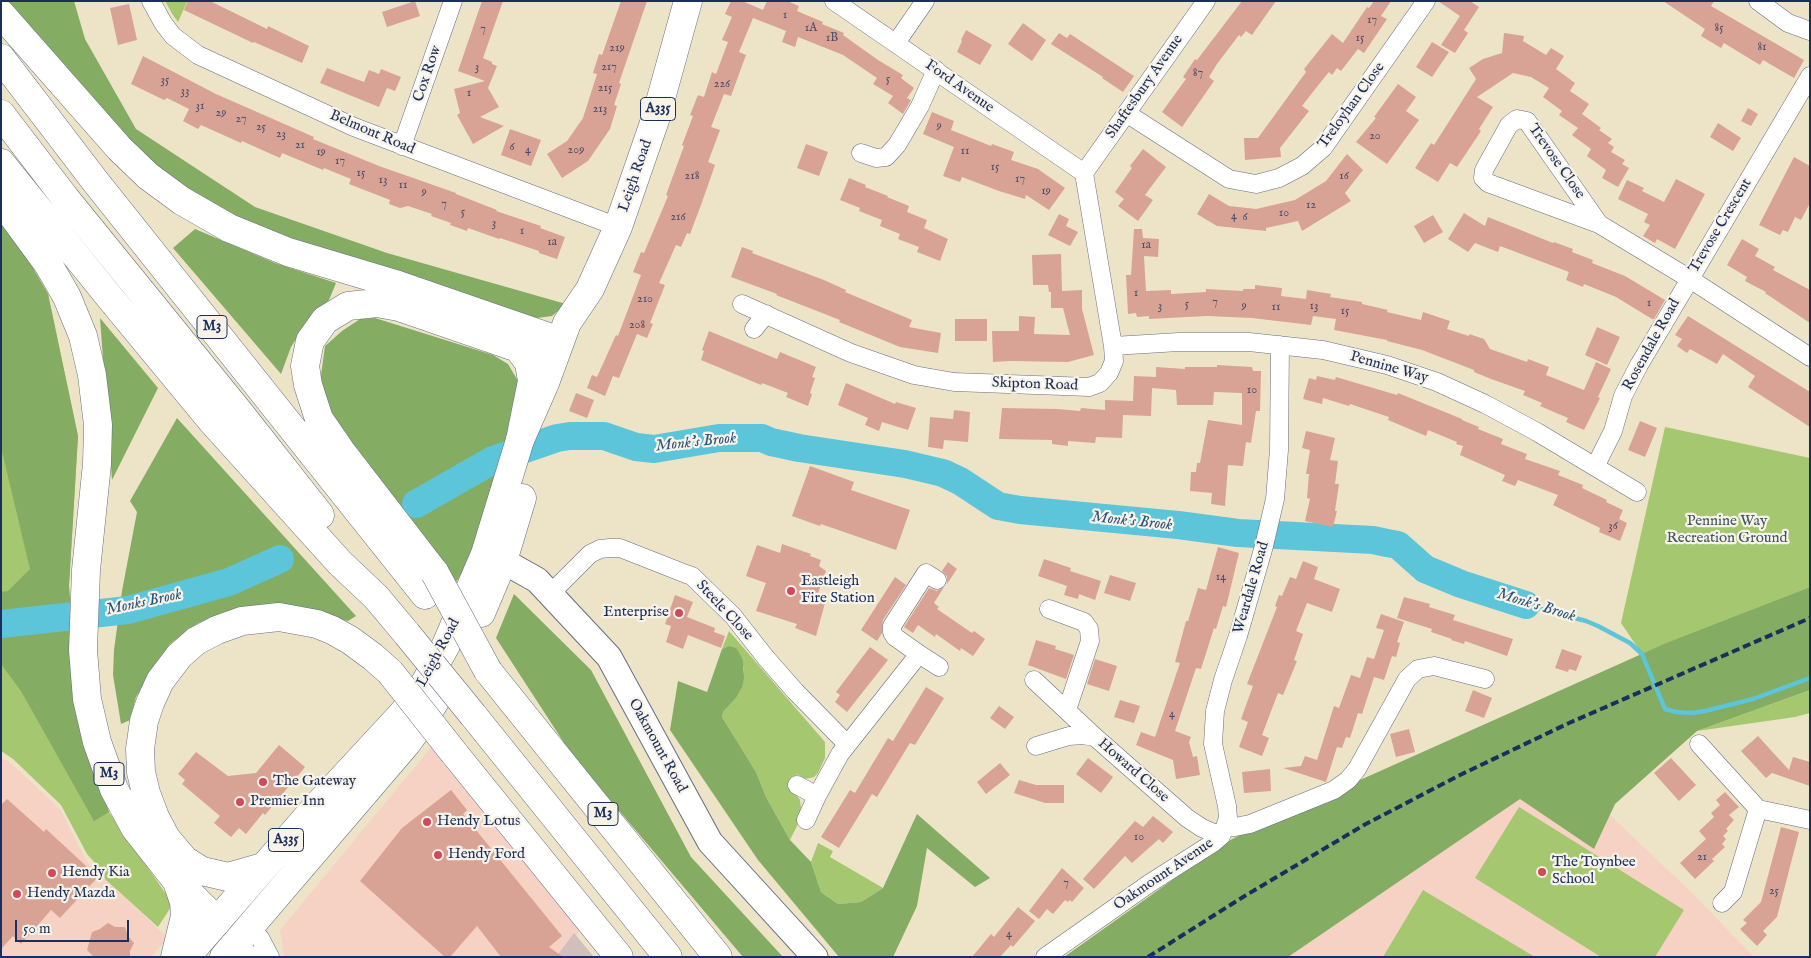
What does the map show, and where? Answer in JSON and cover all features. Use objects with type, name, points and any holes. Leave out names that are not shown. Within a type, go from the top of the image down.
[{"type":"main road","name":"Leigh Road","points":[[240,945],[418,728],[458,662],[563,345],[618,227],[643,157],[666,84],[688,1]]},
{"type":"main road","points":[[1,14],[120,148],[148,176],[182,201],[229,228],[288,252],[398,286],[563,345]]},
{"type":"main road","name":"M3","points":[[1,58],[95,181],[430,584]]},
{"type":"main road","name":"M3","points":[[1,114],[66,199],[239,412],[350,554],[376,597]]},
{"type":"main road","name":"M3","points":[[1,163],[198,404],[340,563],[376,597],[668,957]]},
{"type":"main road","name":"M3","points":[[1,200],[48,264],[67,297],[83,336],[92,375],[98,435],[97,464],[86,570],[83,650],[89,707],[97,742],[114,789],[135,828],[223,914]]},
{"type":"main road","name":"M3","points":[[563,345],[518,348],[399,307],[376,303],[348,306],[325,320],[310,341],[305,366],[308,385],[319,419],[488,671],[718,957]]},
{"type":"main road","points":[[518,348],[529,363],[532,381],[532,434]]},
{"type":"main road","name":"Leigh Road","points":[[186,957],[345,774],[404,712],[425,683],[494,557]]},
{"type":"main road","name":"M3","points":[[175,957],[186,916],[180,870],[155,816],[140,772],[140,748],[144,722],[160,681],[179,656],[196,641],[242,620],[279,617],[317,624],[332,630],[350,640],[390,672],[619,957]]},
{"type":"main road","name":"M3","points":[[180,870],[202,871],[228,877],[263,867]]},
{"type":"main road","points":[[223,914],[240,945]]},
{"type":"street","name":"Belmont Road","points":[[151,1],[163,23],[173,36],[198,55],[354,127],[618,227]]},
{"type":"street","name":"Cox Row","points":[[402,146],[453,1]]},
{"type":"street","name":"Ford Avenue","points":[[834,1],[1084,173]]},
{"type":"street","points":[[896,43],[926,1]]},
{"type":"street","name":"Shaftesbury Avenue","points":[[1084,173],[1206,1]]},
{"type":"street","name":"Treloyhan Close","points":[[1126,113],[1229,179],[1256,184],[1279,178],[1302,166],[1323,148],[1426,1]]},
{"type":"street","points":[[1758,1],[1788,23],[1810,31]]},
{"type":"street","points":[[861,153],[876,158],[886,157],[897,145],[920,106],[929,82],[936,70]]},
{"type":"street","name":"Trevose Crescent","points":[[1810,76],[1690,279],[1810,356]]},
{"type":"street","name":"Trevose Close","points":[[1599,224],[1526,121],[1517,119],[1510,124],[1484,170],[1483,178],[1488,183],[1599,224],[1690,279]]},
{"type":"street","name":"Skipton Road","points":[[742,304],[851,353],[914,375],[954,382],[1089,387],[1100,383],[1109,372],[1114,361],[1113,346],[1084,173]]},
{"type":"street","name":"Rosendale Road","points":[[1595,467],[1613,431],[1623,396],[1639,365],[1690,279]]},
{"type":"street","points":[[754,329],[766,314]]},
{"type":"street","name":"Pennine Way","points":[[1113,346],[1179,342],[1249,342],[1323,350],[1388,365],[1437,382],[1485,404],[1537,432],[1637,492]]},
{"type":"street","name":"Weardale Road","points":[[1223,832],[1228,818],[1228,806],[1213,744],[1215,711],[1264,546],[1275,499],[1279,450],[1280,345]]},
{"type":"street","name":"Steele Close","points":[[551,594],[590,554],[610,548],[620,548],[692,576],[733,616],[795,691],[847,744]]},
{"type":"street","name":"Oakmount Road","points":[[494,557],[537,580],[609,657],[710,842],[815,957]]},
{"type":"street","points":[[937,580],[926,573],[892,626],[892,632],[896,637],[939,667]]},
{"type":"street","points":[[1049,609],[1084,622],[1089,629],[1090,641],[1067,710]]},
{"type":"street","points":[[806,820],[836,760],[919,654]]},
{"type":"street","name":"Oakmount Avenue","points":[[1046,957],[1147,884],[1213,843],[1223,832],[1250,824],[1334,790],[1348,780],[1357,769],[1407,678],[1418,669],[1434,666],[1485,679]]},
{"type":"street","points":[[1034,680],[1095,737]]},
{"type":"street","name":"Howard Close","points":[[1036,746],[1068,736],[1083,735],[1095,737],[1187,818],[1202,828],[1223,832]]},
{"type":"street","points":[[1700,744],[1758,809],[1810,820]]},
{"type":"street","points":[[796,785],[817,796]]},
{"type":"street","points":[[1722,903],[1733,892],[1758,809]]},
{"type":"street","points":[[240,945],[260,938],[270,957]]},
{"type":"shaded area","points":[[433,745],[582,928],[561,957],[284,957],[280,930]]},
{"type":"shaded area","points":[[1,757],[12,764],[61,810],[87,862],[168,938],[151,957],[1,957]]},
{"type":"shaded area","name":"The Toynbee School","points":[[1520,799],[1594,849],[1610,815],[1693,894],[1754,957],[1288,957]]},
{"type":"shaded area","points":[[574,933],[594,957],[556,957]]},
{"type":"green space","points":[[5,1],[74,1],[85,39],[136,129],[255,207],[387,253],[566,304],[552,316],[537,318],[513,312],[329,253],[220,210],[148,163]]},
{"type":"green space","points":[[165,1],[187,2],[178,22],[173,15]]},
{"type":"green space","points":[[1,213],[48,294],[78,436],[69,586],[78,715],[109,812],[173,904],[158,927],[105,879],[104,873],[87,854],[61,805],[13,759],[1,751]]},
{"type":"green space","points":[[1,213],[48,294],[78,436],[69,586],[78,715],[109,812],[94,821],[21,691],[1,664],[1,592],[8,591],[30,569],[1,447]]},
{"type":"green space","points":[[195,229],[275,263],[336,283],[329,300],[310,317],[291,347],[281,374],[173,248]]},
{"type":"green space","points":[[100,318],[158,388],[112,480]]},
{"type":"green space","points":[[375,318],[493,355],[508,364],[518,381],[519,402],[479,532],[463,572],[456,582],[332,424],[320,383],[325,346],[360,319]]},
{"type":"green space","points":[[177,418],[356,616],[348,621],[281,607],[224,612],[197,624],[170,644],[136,697],[130,720],[121,724],[113,675],[114,650],[122,591],[137,512],[130,501]]},
{"type":"green space","name":"Pennine Way Recreation Ground","points":[[1665,427],[1810,458],[1810,587],[1642,654],[1621,623]]},
{"type":"green space","points":[[1810,587],[1810,690],[1697,731],[1615,804],[1594,849],[1520,799],[1288,957],[1064,957],[1223,844],[1255,827],[1664,644]]},
{"type":"green space","points":[[514,594],[591,670],[691,857],[783,957],[743,957],[572,755],[496,638]]},
{"type":"green space","points":[[729,631],[825,742],[825,758],[818,773],[814,777],[805,779],[797,774],[789,790],[796,794],[800,800],[801,808],[799,822],[790,840],[766,797],[756,772],[722,717],[723,712],[736,698],[742,688],[744,669],[740,654],[730,646],[722,649]]},
{"type":"green space","points":[[729,646],[736,648],[740,654],[743,661],[744,678],[742,688],[736,698],[723,712],[722,717],[756,772],[766,797],[790,840],[811,862],[821,892],[838,904],[861,902],[883,888],[917,814],[990,878],[975,887],[927,848],[917,906],[893,957],[839,957],[758,860],[670,730],[678,681],[707,692],[722,649]]},
{"type":"green space","points":[[1810,690],[1810,713],[1795,717],[1697,731]]},
{"type":"green space","points":[[1519,807],[1684,910],[1655,957],[1601,957],[1475,878]]},
{"type":"green space","points":[[818,843],[833,851],[830,857],[883,888],[861,902],[838,904],[821,892],[811,862]]},
{"type":"green space","points":[[1423,890],[1535,957],[1383,957]]},
{"type":"building","points":[[188,1],[210,1],[267,29],[268,26],[309,46],[302,63],[253,43],[184,10]]},
{"type":"building","points":[[415,1],[420,16],[387,27],[382,12]]},
{"type":"building","points":[[482,1],[503,1],[483,58],[497,66],[488,88],[499,107],[480,117],[504,126],[473,144],[457,115],[460,113],[454,89],[485,81],[458,71]]},
{"type":"building","points":[[621,1],[647,1],[619,83],[621,84],[614,105],[617,106],[610,129],[588,161],[562,178],[547,154],[567,141],[583,118],[597,74],[593,73],[599,54],[602,55]]},
{"type":"building","points":[[731,1],[742,1],[763,10],[767,1],[787,1],[799,6],[797,11],[844,33],[843,35],[878,60],[903,75],[901,78],[914,88],[907,98],[911,100],[903,114],[888,103],[893,96],[873,84],[877,78],[843,55],[798,37],[795,47],[782,42],[786,31],[753,18],[739,52],[746,55],[731,96],[724,94],[711,127],[720,130],[708,162],[715,165],[690,234],[687,233],[681,247],[676,245],[659,283],[665,285],[650,323],[653,324],[647,338],[637,334],[619,378],[613,376],[605,396],[587,388],[592,375],[597,377],[616,335],[618,336],[641,275],[633,272],[641,252],[644,253],[668,196],[666,195],[693,116],[690,115],[698,95],[704,97],[712,72],[716,74],[728,42],[722,40],[732,17],[725,14]]},
{"type":"building","points":[[1242,1],[1276,1],[1252,35],[1246,31],[1241,37],[1239,35],[1217,64],[1209,77],[1214,81],[1182,127],[1162,112],[1186,79],[1183,77],[1195,59],[1197,60]]},
{"type":"building","points":[[1374,1],[1391,1],[1381,16],[1387,19],[1364,53],[1358,49],[1341,71],[1337,68],[1332,75],[1329,72],[1302,106],[1309,111],[1280,148],[1281,157],[1245,160],[1244,138],[1258,138],[1306,72],[1304,69],[1332,34],[1343,43],[1367,7],[1369,8]]},
{"type":"building","points":[[1438,1],[1470,1],[1479,7],[1464,30],[1468,33],[1455,53],[1441,45],[1460,16]]},
{"type":"building","points":[[1663,1],[1714,1],[1711,6],[1804,60],[1794,78],[1763,60],[1760,65],[1724,43],[1721,48],[1701,36],[1705,29]]},
{"type":"building","points":[[129,4],[137,40],[118,45],[110,8]]},
{"type":"building","points":[[1023,23],[1046,40],[1032,61],[1008,44]]},
{"type":"building","points":[[966,30],[992,45],[980,65],[957,52]]},
{"type":"building","points":[[1059,33],[1067,38],[1070,34],[1134,76],[1123,92],[1051,44]]},
{"type":"building","points":[[1504,33],[1524,36],[1523,41],[1546,55],[1551,48],[1564,56],[1556,69],[1575,83],[1570,91],[1589,104],[1582,114],[1612,139],[1608,143],[1614,147],[1611,152],[1625,160],[1622,164],[1629,168],[1618,187],[1602,178],[1606,170],[1587,156],[1591,149],[1572,135],[1578,128],[1559,115],[1562,111],[1543,97],[1549,88],[1531,77],[1513,73],[1477,97],[1493,107],[1479,129],[1481,131],[1457,167],[1450,163],[1438,182],[1415,168],[1431,143],[1434,145],[1476,79],[1469,68],[1483,59],[1502,53]]},
{"type":"building","points":[[1432,42],[1449,52],[1432,77],[1416,67]]},
{"type":"building","points":[[143,56],[216,94],[314,137],[313,139],[379,166],[456,193],[496,211],[541,226],[540,228],[565,237],[557,259],[500,238],[468,228],[467,231],[450,225],[451,223],[431,216],[432,214],[408,206],[400,208],[389,204],[390,200],[349,184],[351,179],[324,168],[323,170],[282,153],[280,158],[201,125],[198,129],[183,121],[189,109],[167,98],[164,100],[131,84]]},
{"type":"building","points":[[327,68],[364,82],[369,70],[379,74],[381,69],[401,77],[395,91],[387,88],[379,107],[320,83]]},
{"type":"building","points":[[1398,84],[1416,97],[1406,111],[1419,120],[1387,164],[1356,142],[1376,118],[1374,117]]},
{"type":"building","points":[[1748,108],[1758,114],[1751,126],[1741,121]]},
{"type":"building","points":[[932,112],[954,121],[951,130],[991,146],[992,144],[1014,152],[1011,160],[1038,169],[1065,188],[1049,210],[1026,195],[1025,199],[962,177],[960,182],[943,176],[954,147],[923,134]]},
{"type":"building","points":[[1718,123],[1741,138],[1733,151],[1710,137]]},
{"type":"building","points":[[510,129],[541,140],[531,166],[501,155]]},
{"type":"building","points":[[806,144],[828,152],[819,176],[797,168]]},
{"type":"building","points":[[1143,149],[1166,167],[1145,195],[1153,200],[1138,221],[1118,206],[1124,199],[1115,192],[1132,168],[1130,166]]},
{"type":"building","points":[[1347,154],[1363,170],[1345,193],[1351,201],[1302,231],[1298,221],[1266,228],[1266,231],[1217,226],[1197,214],[1209,194],[1229,206],[1256,209],[1295,200],[1326,181]]},
{"type":"building","points":[[1794,157],[1810,166],[1810,203],[1801,220],[1795,217],[1788,232],[1783,230],[1780,235],[1759,225]]},
{"type":"building","points":[[849,178],[909,206],[907,212],[927,220],[924,228],[948,239],[940,261],[917,252],[919,247],[898,239],[900,234],[880,226],[882,220],[859,211],[860,208],[840,200]]},
{"type":"building","points":[[1676,179],[1705,194],[1675,249],[1657,239],[1655,243],[1643,236],[1650,225],[1644,222],[1648,214],[1618,199],[1627,180],[1644,188],[1642,191],[1664,202]]},
{"type":"building","points":[[1464,213],[1485,226],[1488,217],[1573,249],[1572,252],[1593,260],[1592,263],[1625,276],[1665,300],[1654,319],[1652,319],[1616,297],[1584,284],[1583,287],[1566,280],[1569,272],[1500,246],[1498,252],[1475,243],[1468,252],[1448,239]]},
{"type":"building","points":[[1059,214],[1069,219],[1066,226],[1078,232],[1070,246],[1048,235]]},
{"type":"building","points":[[1433,215],[1443,232],[1424,243],[1414,226]]},
{"type":"building","points":[[1134,229],[1142,229],[1143,238],[1159,239],[1158,257],[1144,256],[1146,291],[1171,290],[1171,294],[1206,292],[1206,289],[1243,291],[1243,289],[1255,289],[1255,285],[1282,288],[1281,296],[1306,299],[1307,290],[1331,294],[1330,297],[1362,302],[1362,304],[1388,310],[1387,312],[1421,320],[1423,312],[1450,321],[1447,329],[1484,339],[1490,349],[1527,362],[1528,359],[1549,367],[1546,375],[1584,390],[1596,362],[1611,369],[1598,397],[1600,398],[1584,430],[1566,422],[1568,418],[1540,406],[1542,403],[1523,395],[1525,391],[1422,350],[1387,340],[1334,330],[1336,319],[1313,316],[1311,325],[1252,318],[1207,316],[1149,319],[1149,316],[1137,317],[1136,313],[1128,314],[1126,275],[1131,275]]},
{"type":"building","points":[[1742,239],[1759,249],[1755,256],[1775,267],[1773,270],[1810,290],[1810,323],[1766,292],[1745,281],[1747,277],[1727,265]]},
{"type":"building","points":[[742,247],[753,251],[752,253],[824,280],[846,290],[845,292],[912,320],[909,327],[941,333],[938,353],[900,347],[839,322],[840,320],[731,277]]},
{"type":"building","points":[[1061,254],[1062,291],[1082,290],[1082,309],[1094,355],[1068,362],[993,362],[992,331],[1019,331],[1019,316],[1035,317],[1034,334],[1070,335],[1063,308],[1051,308],[1051,292],[1049,292],[1048,285],[1033,285],[1032,255]]},
{"type":"building","points":[[1688,316],[1810,392],[1810,427],[1748,387],[1755,376],[1723,354],[1717,364],[1690,349],[1687,353],[1677,346],[1682,339],[1675,335]]},
{"type":"building","points":[[955,319],[987,319],[987,341],[955,341]]},
{"type":"building","points":[[1597,327],[1620,337],[1607,365],[1585,355]]},
{"type":"building","points":[[709,331],[777,359],[780,352],[816,367],[812,377],[815,378],[808,406],[786,397],[788,393],[762,383],[761,385],[701,360],[704,351],[702,350]]},
{"type":"building","points":[[1217,365],[1252,367],[1253,371],[1261,371],[1260,411],[1256,411],[1251,443],[1246,442],[1243,466],[1228,465],[1225,506],[1211,504],[1212,493],[1190,491],[1191,472],[1196,472],[1197,463],[1200,463],[1208,420],[1242,425],[1242,393],[1214,392],[1213,405],[1177,405],[1176,390],[1152,388],[1151,416],[1123,415],[1122,438],[1096,437],[1095,443],[1068,441],[1068,446],[1052,444],[1052,440],[999,439],[1002,408],[1080,411],[1081,408],[1105,410],[1105,400],[1133,401],[1134,376],[1156,377],[1156,367],[1185,369],[1185,367],[1217,367]]},
{"type":"building","points":[[1317,376],[1335,380],[1336,377],[1397,395],[1398,393],[1462,419],[1479,427],[1478,429],[1503,439],[1501,444],[1527,454],[1525,459],[1560,471],[1558,475],[1583,485],[1582,488],[1623,510],[1619,519],[1627,523],[1620,541],[1599,532],[1600,528],[1553,505],[1558,495],[1518,480],[1515,486],[1502,481],[1505,475],[1460,455],[1463,446],[1456,444],[1457,442],[1428,430],[1426,436],[1388,420],[1389,417],[1350,404],[1349,406],[1323,398],[1322,404],[1303,399],[1309,378],[1316,380]]},
{"type":"building","points":[[846,383],[895,404],[896,402],[916,408],[908,430],[882,422],[879,431],[865,425],[868,418],[838,405]]},
{"type":"building","points":[[576,393],[594,400],[587,418],[569,411]]},
{"type":"building","points":[[954,410],[970,412],[968,442],[944,440],[943,449],[928,447],[930,417],[953,419]]},
{"type":"building","points":[[1640,421],[1657,428],[1645,457],[1628,450]]},
{"type":"building","points":[[1306,431],[1335,438],[1330,460],[1338,461],[1335,484],[1339,484],[1335,511],[1337,511],[1333,527],[1305,521],[1310,499],[1307,498],[1309,474],[1306,474],[1310,450],[1302,448]]},
{"type":"building","points":[[810,466],[854,482],[851,490],[910,510],[896,550],[792,516]]},
{"type":"building","name":"Eastleigh Fire Station","points":[[782,544],[811,554],[810,556],[821,560],[819,566],[826,571],[816,599],[825,603],[816,636],[795,628],[797,624],[756,611],[766,583],[746,576],[757,545],[780,553]]},
{"type":"building","points":[[1218,547],[1239,553],[1226,607],[1223,606],[1216,629],[1214,628],[1201,669],[1196,668],[1175,731],[1191,737],[1189,742],[1193,757],[1197,756],[1200,775],[1176,779],[1173,760],[1136,745],[1141,732],[1155,737],[1180,663],[1175,662],[1186,621],[1188,621],[1198,588],[1206,590]]},
{"type":"building","points":[[1044,559],[1071,568],[1070,571],[1101,581],[1095,600],[1079,594],[1078,599],[1064,595],[1067,586],[1038,576]]},
{"type":"building","points":[[1303,561],[1318,567],[1314,579],[1340,589],[1332,612],[1307,603],[1296,631],[1303,634],[1294,660],[1297,661],[1283,695],[1278,693],[1262,735],[1269,738],[1262,756],[1239,747],[1248,722],[1241,719],[1253,686],[1247,684],[1277,607],[1275,606],[1279,595],[1282,596],[1290,577],[1296,579]]},
{"type":"building","points":[[948,562],[957,569],[947,584],[947,576],[942,571]]},
{"type":"building","points":[[1110,575],[1136,583],[1130,601],[1104,593]]},
{"type":"building","points":[[895,577],[906,585],[883,620],[882,633],[877,641],[861,630]]},
{"type":"building","points":[[944,587],[934,603],[939,607],[937,609],[972,633],[974,631],[985,639],[973,656],[961,648],[960,651],[936,634],[935,637],[918,625],[913,633],[904,627],[929,588],[937,591]]},
{"type":"building","name":"Enterprise","points":[[675,595],[693,602],[687,617],[715,628],[714,632],[725,636],[721,648],[688,635],[683,649],[666,642],[671,626],[665,624]]},
{"type":"building","points":[[1404,597],[1430,604],[1429,607],[1455,615],[1453,620],[1513,639],[1507,656],[1465,641],[1464,644],[1451,640],[1431,632],[1432,629],[1397,618]]},
{"type":"building","points":[[1381,614],[1404,622],[1397,642],[1400,643],[1396,657],[1392,656],[1384,680],[1374,677],[1362,714],[1358,713],[1350,738],[1346,737],[1342,748],[1337,747],[1326,782],[1283,768],[1301,766],[1305,756],[1317,760],[1334,706],[1339,708],[1351,675],[1360,678],[1367,657],[1374,659],[1384,630],[1376,628]]},
{"type":"building","points":[[1036,640],[1056,646],[1055,649],[1074,655],[1066,679],[1028,665]]},
{"type":"building","points":[[870,647],[888,660],[847,712],[835,702],[840,695],[836,692]]},
{"type":"building","points":[[1562,649],[1582,656],[1576,671],[1569,669],[1568,672],[1555,668]]},
{"type":"building","points":[[1095,659],[1117,666],[1109,691],[1087,684]]},
{"type":"building","points":[[926,687],[944,698],[915,745],[910,743],[877,797],[872,794],[839,848],[821,837],[850,790],[855,793],[888,738],[893,741]]},
{"type":"building","points":[[1473,690],[1492,698],[1484,718],[1465,711]]},
{"type":"building","points":[[1120,700],[1140,706],[1134,723],[1114,717]]},
{"type":"building","points":[[999,706],[1014,717],[1005,729],[990,718]]},
{"type":"building","points":[[1409,729],[1415,752],[1396,757],[1390,734]]},
{"type":"building","points":[[1758,736],[1789,770],[1793,757],[1810,762],[1810,786],[1772,773],[1766,778],[1741,751]]},
{"type":"building","name":"Premier Inn","points":[[279,745],[305,767],[265,815],[263,813],[246,834],[239,828],[231,837],[214,823],[220,816],[182,784],[185,780],[178,774],[196,752],[228,776],[256,773]]},
{"type":"building","points":[[1088,758],[1113,777],[1101,793],[1076,774]]},
{"type":"building","points":[[1671,758],[1696,785],[1679,801],[1654,773]]},
{"type":"building","points":[[1000,763],[1010,775],[986,794],[977,782]]},
{"type":"building","points":[[1270,769],[1271,791],[1244,793],[1242,772]]},
{"type":"building","points":[[1019,780],[1036,785],[1064,785],[1064,803],[1045,803],[1014,793]]},
{"type":"building","name":"Hendy Ford","points":[[451,790],[467,810],[463,814],[562,936],[549,947],[563,957],[501,957],[477,926],[450,957],[445,957],[360,881],[402,828]]},
{"type":"building","points":[[1725,792],[1739,807],[1729,815],[1734,820],[1723,836],[1726,839],[1722,844],[1725,847],[1712,859],[1714,861],[1695,879],[1680,863],[1706,839],[1699,831],[1714,817],[1711,813],[1720,805],[1716,800]]},
{"type":"building","points":[[7,799],[44,832],[46,829],[98,877],[60,918],[51,910],[21,944],[13,936],[1,949],[1,805]]},
{"type":"building","points":[[1153,816],[1173,832],[1163,843],[1159,839],[1132,863],[1125,856],[1094,889],[1083,879],[1135,821],[1143,827]]},
{"type":"building","points":[[1781,827],[1799,832],[1777,917],[1763,931],[1767,935],[1757,946],[1740,929],[1747,923],[1743,920],[1761,902]]},
{"type":"building","points":[[1062,868],[1084,888],[1072,902],[1065,900],[1053,914],[1047,909],[1039,919],[1029,911]]},
{"type":"building","points":[[1018,907],[1035,921],[1013,947],[1011,945],[1000,957],[972,957],[991,934],[994,937]]},
{"type":"building","points":[[108,923],[115,927],[125,927],[128,936],[134,943],[130,951],[130,957],[94,957],[87,950],[92,932]]},
{"type":"waterway","name":"Monk's Brook","points":[[416,504],[493,460],[557,438],[604,436],[636,447],[654,449],[719,438],[762,438],[771,442],[799,448],[905,464],[943,473],[960,481],[998,506],[1020,510],[1178,525],[1238,533],[1373,540],[1398,545],[1425,569],[1461,584],[1526,605]]},
{"type":"waterway","name":"Monks Brook","points":[[1,624],[128,610],[229,582],[280,559]]},
{"type":"waterway","name":"Monk's Brook","points":[[1526,605],[1586,621],[1630,643],[1642,654],[1665,709],[1676,712],[1692,713],[1705,711],[1753,699],[1810,678]]},
{"type":"railway","points":[[1148,957],[1243,897],[1364,825],[1460,775],[1569,723],[1810,618]]},
{"type":"place","name":"Eastleigh Fire Station","points":[[791,591]]},
{"type":"place","name":"Enterprise","points":[[679,613]]},
{"type":"place","name":"The Gateway","points":[[263,782]]},
{"type":"place","name":"Premier Inn","points":[[240,802]]},
{"type":"place","name":"Hendy Lotus","points":[[427,822]]},
{"type":"place","name":"Hendy Ford","points":[[438,855]]},
{"type":"place","name":"The Toynbee School","points":[[1542,872]]},
{"type":"place","name":"Hendy Kia","points":[[52,873]]},
{"type":"place","name":"Hendy Mazda","points":[[17,894]]}]
